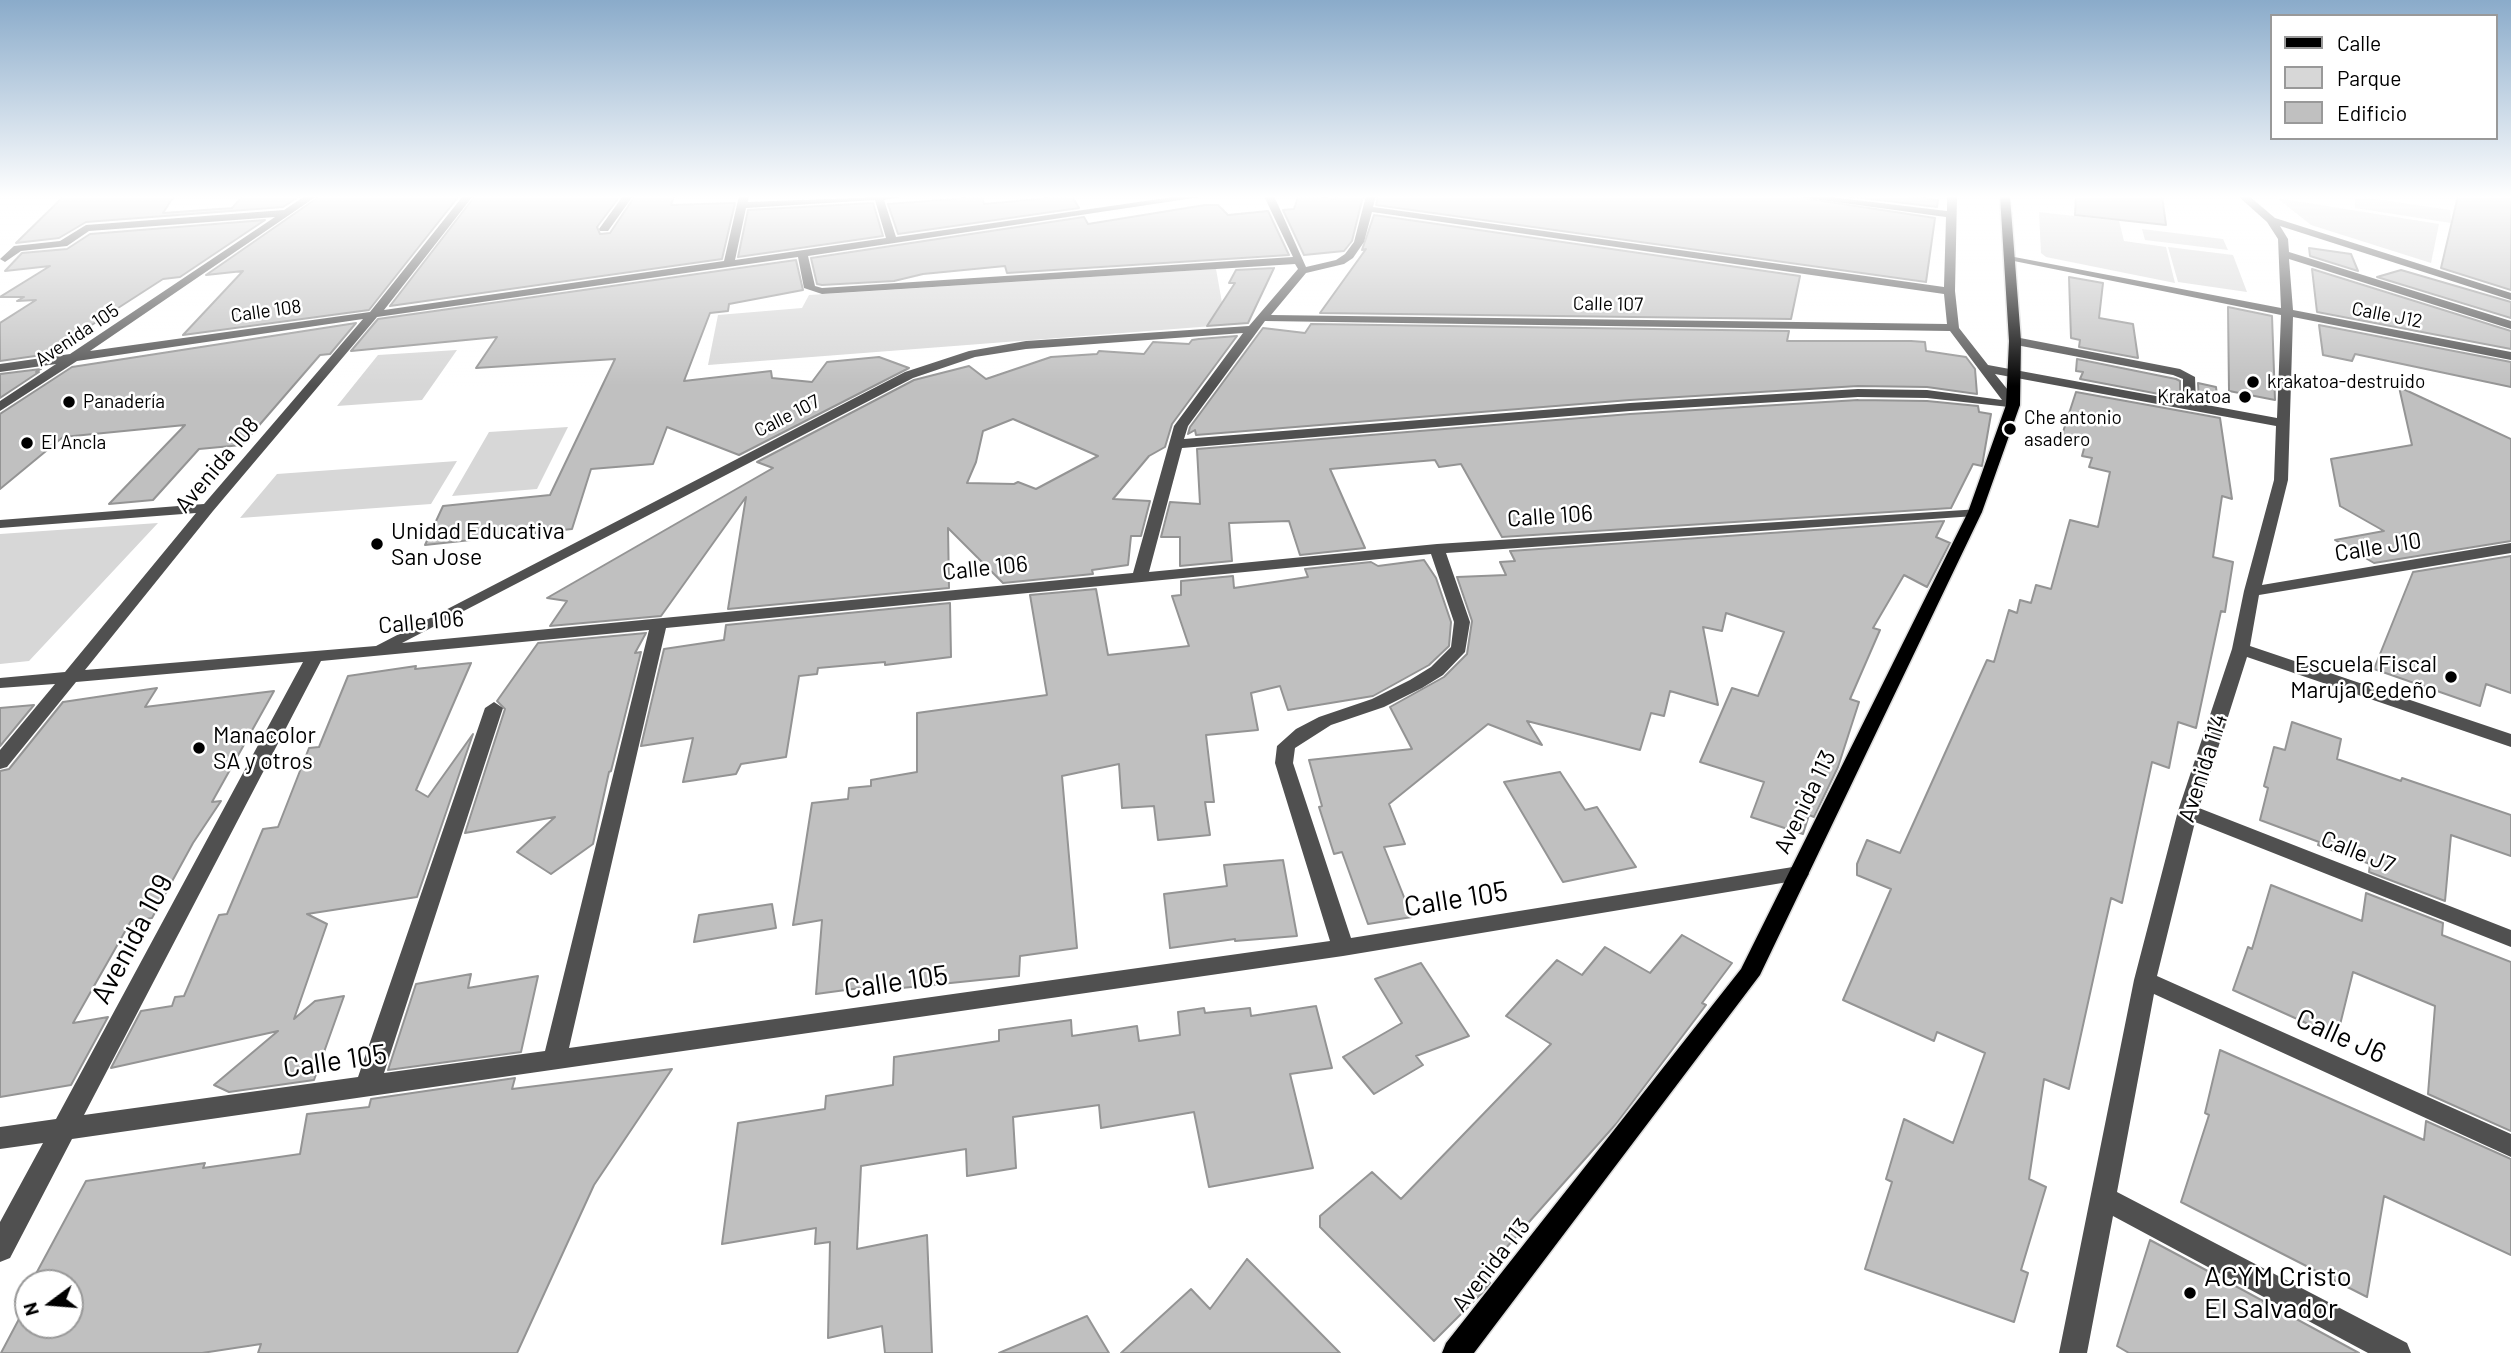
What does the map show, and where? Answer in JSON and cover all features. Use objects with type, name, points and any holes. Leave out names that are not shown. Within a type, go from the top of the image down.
[{"type":"main road","name":"Avenida 113","points":[[1456,1353],[1749,975],[1975,512],[2013,405],[2016,373],[2009,260]]},
{"type":"street","name":"Avenida 105","points":[[0,407],[219,259]]},
{"type":"street","name":"Avenida 108","points":[[0,763],[208,508],[418,259]]},
{"type":"street","name":"Calle 108","points":[[0,368],[757,259]]},
{"type":"street","points":[[803,259],[810,288],[821,291],[1301,265],[1340,262],[1344,259]]},
{"type":"street","points":[[1298,259],[1301,265]]},
{"type":"street","points":[[1723,259],[1949,291]]},
{"type":"street","points":[[1950,259],[1949,291],[1953,328],[2013,405]]},
{"type":"street","name":"Avenida 114","points":[[2073,1353],[2146,980],[2188,811],[2241,649],[2252,591],[2281,480],[2287,313],[2284,259]]},
{"type":"street","points":[[2300,259],[2511,325]]},
{"type":"street","points":[[2395,259],[2511,296]]},
{"type":"street","name":"Calle J12","points":[[2009,260],[2511,356]]},
{"type":"street","points":[[1140,577],[1181,426],[1301,265]]},
{"type":"street","name":"Calle 107","points":[[1264,318],[1953,328]]},
{"type":"street","name":"Calle 107","points":[[375,651],[909,375],[973,354],[1026,345],[1252,329]]},
{"type":"street","points":[[2015,341],[2176,372],[2189,377],[2190,404]]},
{"type":"street","points":[[1984,368],[2284,423]]},
{"type":"street","points":[[1176,444],[1630,407],[1858,393],[1927,394],[2013,405]]},
{"type":"street","points":[[0,524],[208,508]]},
{"type":"street","name":"Calle 106","points":[[0,683],[658,625],[1437,549],[1975,512]]},
{"type":"street","name":"Calle J10","points":[[2252,591],[2511,548]]},
{"type":"street","points":[[1343,948],[1284,763],[1286,746],[1325,721],[1377,703],[1416,684],[1437,671],[1459,649],[1462,622],[1437,549]]},
{"type":"street","points":[[554,1060],[658,625]]},
{"type":"street","points":[[2241,649],[2511,741]]},
{"type":"street","name":"Avenida 109","points":[[0,1249],[315,656]]},
{"type":"street","points":[[367,1087],[494,708]]},
{"type":"street","name":"Calle J7","points":[[2188,811],[2511,939]]},
{"type":"street","name":"Calle 105","points":[[0,1138],[1343,948],[1799,874]]},
{"type":"street","name":"Calle J6","points":[[2146,980],[2511,1146]]},
{"type":"street","points":[[2102,1197],[2397,1353]]},
{"type":"green space","points":[[2057,259],[2169,259],[2175,283]]},
{"type":"green space","points":[[2171,259],[2235,259],[2247,292],[2178,282]]},
{"type":"green space","points":[[1216,269],[1226,325],[708,365],[718,315],[802,308],[809,295]]},
{"type":"green space","points":[[457,350],[422,400],[337,406],[378,355]]},
{"type":"green space","points":[[568,427],[537,489],[452,496],[489,432]]},
{"type":"green space","points":[[457,461],[431,504],[240,518],[277,474]]},
{"type":"green space","points":[[158,523],[29,661],[0,664],[0,534]]},
{"type":"building","points":[[16,259],[207,259],[180,277],[163,279],[70,339],[83,338],[63,352],[0,361],[0,323],[36,300],[17,301],[24,297],[0,297],[50,266],[5,271]]},
{"type":"building","points":[[229,259],[409,259],[369,310],[183,335],[243,271],[206,275]]},
{"type":"building","points":[[426,259],[721,259],[390,306]]},
{"type":"building","points":[[811,259],[1224,259],[1007,273],[1005,266],[923,274],[894,281],[817,284]]},
{"type":"building","points":[[1359,259],[1682,259],[1800,276],[1791,319],[1320,313]]},
{"type":"building","points":[[1763,259],[1929,259],[1926,282]]},
{"type":"building","points":[[2320,259],[2353,259],[2358,271]]},
{"type":"building","points":[[2443,259],[2511,259],[2511,290],[2441,268]]},
{"type":"building","points":[[796,260],[803,290],[729,304],[728,311],[710,313],[684,381],[771,371],[772,378],[812,382],[827,362],[879,357],[909,368],[739,455],[667,427],[653,464],[591,469],[572,529],[425,545],[443,506],[550,495],[615,359],[476,368],[497,337],[351,351],[378,319]]},
{"type":"building","points":[[1274,268],[1248,323],[1207,326],[1235,283],[1229,283],[1236,270]]},
{"type":"building","points":[[2312,269],[2511,331],[2511,349],[2317,312]]},
{"type":"building","points":[[2401,270],[2511,302],[2511,318],[2377,277]]},
{"type":"building","points":[[2069,277],[2103,283],[2099,318],[2133,324],[2138,358],[2079,347],[2080,340],[2071,338]]},
{"type":"building","points":[[2228,307],[2272,316],[2275,400],[2229,391]]},
{"type":"building","points":[[356,323],[330,354],[320,355],[242,445],[199,449],[153,500],[109,504],[185,425],[63,437],[0,489],[0,414],[72,367]]},
{"type":"building","points":[[1311,324],[1789,331],[1787,341],[1925,342],[1926,351],[1966,357],[1975,369],[1977,394],[1927,387],[1858,386],[1630,400],[1196,435],[1195,430],[1188,434],[1190,427],[1263,328],[1305,333]]},
{"type":"building","points":[[2319,325],[2511,362],[2511,387],[2355,354],[2352,361],[2323,355]]},
{"type":"building","points":[[1237,336],[1172,424],[1165,447],[1149,456],[1113,499],[1150,501],[1141,536],[1131,536],[1128,565],[1092,570],[1093,574],[1003,583],[948,528],[949,588],[728,609],[746,497],[661,616],[550,626],[567,601],[547,598],[773,468],[757,462],[914,380],[969,366],[986,379],[1051,357],[1097,354],[1099,351],[1144,354],[1153,342],[1189,344],[1192,340]],"holes":[[[1013,419],[1098,456],[1036,489],[1018,482],[967,483],[976,462],[983,431]]]},
{"type":"building","points":[[2077,359],[2176,379],[2180,381],[2180,398],[2080,379],[2083,372],[2076,371]]},
{"type":"building","points":[[41,369],[36,372],[39,372],[0,398],[0,374]]},
{"type":"building","points":[[2198,383],[2216,387],[2218,404],[2199,401]]},
{"type":"building","points":[[2399,387],[2511,439],[2511,541],[2374,563],[2335,540],[2384,531],[2340,506],[2331,459],[2412,445]]},
{"type":"building","points":[[2076,392],[2220,418],[2232,499],[2222,496],[2213,557],[2233,562],[2225,612],[2221,611],[2196,728],[2178,722],[2169,768],[2152,762],[2122,903],[2111,898],[2069,1089],[2044,1079],[2029,1179],[2046,1187],[2021,1270],[2028,1273],[2014,1322],[1865,1269],[1892,1182],[1886,1179],[1904,1119],[1953,1143],[1985,1053],[1937,1032],[1934,1041],[1843,1000],[1891,889],[1857,875],[1857,864],[1867,840],[1900,853],[1987,660],[1994,662],[2009,610],[2017,613],[2020,600],[2031,603],[2036,585],[2051,589],[2070,520],[2098,527],[2110,472],[2089,467],[2092,458],[2082,456],[2086,441],[2062,435]]},
{"type":"building","points":[[1858,400],[1927,401],[1978,406],[1979,412],[1991,414],[1982,466],[1973,464],[1951,508],[1502,537],[1461,464],[1439,467],[1435,460],[1330,469],[1365,548],[1300,555],[1289,521],[1229,523],[1232,561],[1180,566],[1180,537],[1161,537],[1170,502],[1200,504],[1197,449],[1630,414]]},
{"type":"building","points":[[1944,521],[1936,537],[1950,543],[1927,587],[1904,575],[1873,628],[1880,630],[1850,699],[1859,702],[1838,767],[1814,817],[1809,815],[1803,834],[1751,817],[1764,782],[1700,762],[1732,688],[1758,696],[1784,632],[1726,613],[1722,631],[1703,627],[1718,705],[1670,691],[1664,716],[1651,713],[1640,750],[1527,721],[1542,745],[1488,724],[1389,804],[1405,844],[1384,847],[1412,917],[1368,924],[1342,852],[1334,854],[1319,807],[1322,806],[1309,760],[1412,749],[1390,707],[1444,677],[1467,654],[1472,621],[1457,577],[1506,575],[1500,562],[1515,561],[1510,551]]},
{"type":"building","name":"Escuela Fiscal Maruja Cedeño","points":[[2511,556],[2511,693],[2486,684],[2480,706],[2374,669],[2413,572]]},
{"type":"building","points":[[1424,560],[1436,578],[1451,622],[1449,646],[1429,665],[1373,696],[1288,710],[1280,686],[1251,693],[1258,730],[1206,735],[1214,802],[1205,802],[1210,835],[1158,840],[1154,806],[1122,808],[1119,764],[1062,776],[1077,948],[1020,956],[1019,976],[882,990],[883,985],[816,994],[822,920],[793,925],[812,803],[848,799],[849,788],[871,786],[871,780],[917,772],[917,713],[1047,695],[1030,595],[1096,589],[1108,655],[1189,646],[1172,596],[1181,595],[1181,581],[1233,576],[1234,588],[1308,577],[1305,569],[1371,562],[1378,566]]},
{"type":"building","points":[[950,603],[951,657],[885,665],[885,662],[818,668],[817,674],[799,676],[786,757],[741,764],[736,774],[683,782],[693,738],[641,746],[664,649],[724,640],[726,625]]},
{"type":"building","points":[[646,633],[635,653],[641,652],[593,844],[551,874],[517,852],[555,817],[465,833],[505,709],[497,701],[538,643]]},
{"type":"building","points":[[471,663],[416,790],[428,797],[473,734],[417,897],[307,914],[327,924],[294,1019],[315,1001],[344,996],[314,1080],[229,1092],[214,1085],[278,1031],[111,1068],[141,1011],[172,1006],[175,997],[184,996],[219,915],[227,914],[263,829],[278,827],[309,748],[319,747],[348,676],[416,666],[415,669]]},
{"type":"building","points":[[157,688],[145,707],[274,691],[212,802],[221,801],[193,843],[152,918],[131,921],[73,1023],[108,1017],[71,1085],[0,1097],[0,771],[9,769],[63,702]]},
{"type":"building","points":[[34,705],[0,746],[0,708]]},
{"type":"building","points":[[2292,722],[2341,739],[2337,759],[2511,815],[2511,856],[2451,835],[2445,901],[2369,872],[2370,864],[2260,820],[2268,788],[2264,786],[2274,747],[2285,750]]},
{"type":"building","points":[[1560,772],[1585,810],[1597,807],[1636,867],[1563,882],[1504,782]]},
{"type":"building","points":[[1283,860],[1297,936],[1235,939],[1170,948],[1164,894],[1227,886],[1224,865]]},
{"type":"building","points":[[2271,885],[2362,921],[2366,893],[2443,923],[2442,935],[2511,962],[2511,1131],[2428,1094],[2435,1006],[2353,972],[2337,1037],[2233,990],[2248,947],[2252,949]]},
{"type":"building","points":[[772,904],[776,928],[694,942],[699,915]]},
{"type":"building","points":[[1682,935],[1732,963],[1702,1003],[1706,1005],[1616,1124],[1482,1275],[1490,1283],[1482,1293],[1434,1341],[1320,1227],[1320,1216],[1372,1172],[1401,1199],[1551,1044],[1506,1016],[1557,960],[1582,975],[1605,947],[1650,973]]},
{"type":"building","points":[[1421,963],[1469,1036],[1416,1056],[1423,1065],[1374,1094],[1343,1057],[1402,1023],[1375,979]]},
{"type":"building","points":[[471,974],[468,988],[538,976],[521,1052],[388,1070],[416,984]]},
{"type":"building","points":[[1316,1006],[1332,1068],[1290,1074],[1313,1168],[1209,1187],[1194,1112],[1101,1128],[1099,1105],[1013,1117],[1016,1168],[967,1176],[966,1149],[861,1166],[857,1249],[927,1235],[932,1353],[885,1353],[882,1326],[828,1338],[830,1242],[815,1244],[816,1228],[722,1244],[738,1123],[825,1109],[826,1096],[893,1085],[894,1057],[999,1041],[999,1030],[1071,1020],[1072,1036],[1137,1026],[1139,1041],[1180,1035],[1178,1012],[1204,1008],[1205,1013],[1250,1008],[1251,1016]]},
{"type":"building","points":[[2220,1050],[2424,1140],[2426,1121],[2511,1159],[2511,1255],[2384,1196],[2367,1297],[2181,1202],[2209,1115],[2205,1113]]},
{"type":"building","points":[[672,1069],[594,1185],[517,1353],[258,1353],[261,1344],[202,1353],[1,1353],[14,1328],[14,1339],[84,1339],[84,1269],[39,1269],[86,1181],[205,1163],[203,1168],[300,1154],[307,1114],[369,1107],[371,1099],[515,1078],[512,1089]]},
{"type":"building","name":"ACYM Cristo El Salvador","points":[[2150,1240],[2359,1353],[2129,1353],[2117,1346]]},
{"type":"building","points":[[1247,1259],[1340,1353],[1121,1353],[1191,1289],[1210,1309]]},
{"type":"building","points":[[1087,1316],[1109,1353],[999,1353]]},
{"type":"place","name":"krakatoa-destruido","points":[[2253,382]]},
{"type":"place","name":"Krakatoa","points":[[2245,397]]},
{"type":"place","name":"Panadería","points":[[69,402]]},
{"type":"place","name":"Che antonio asadero","points":[[2010,429]]},
{"type":"place","name":"El Ancla","points":[[27,443]]},
{"type":"place","name":"Unidad Educativa San Jose","points":[[377,544]]},
{"type":"place","name":"Escuela Fiscal Maruja Cedeño","points":[[2451,677]]},
{"type":"place","name":"Manacolor SA y otros","points":[[199,748]]},
{"type":"place","name":"ACYM Cristo El Salvador","points":[[2190,1293]]}]
